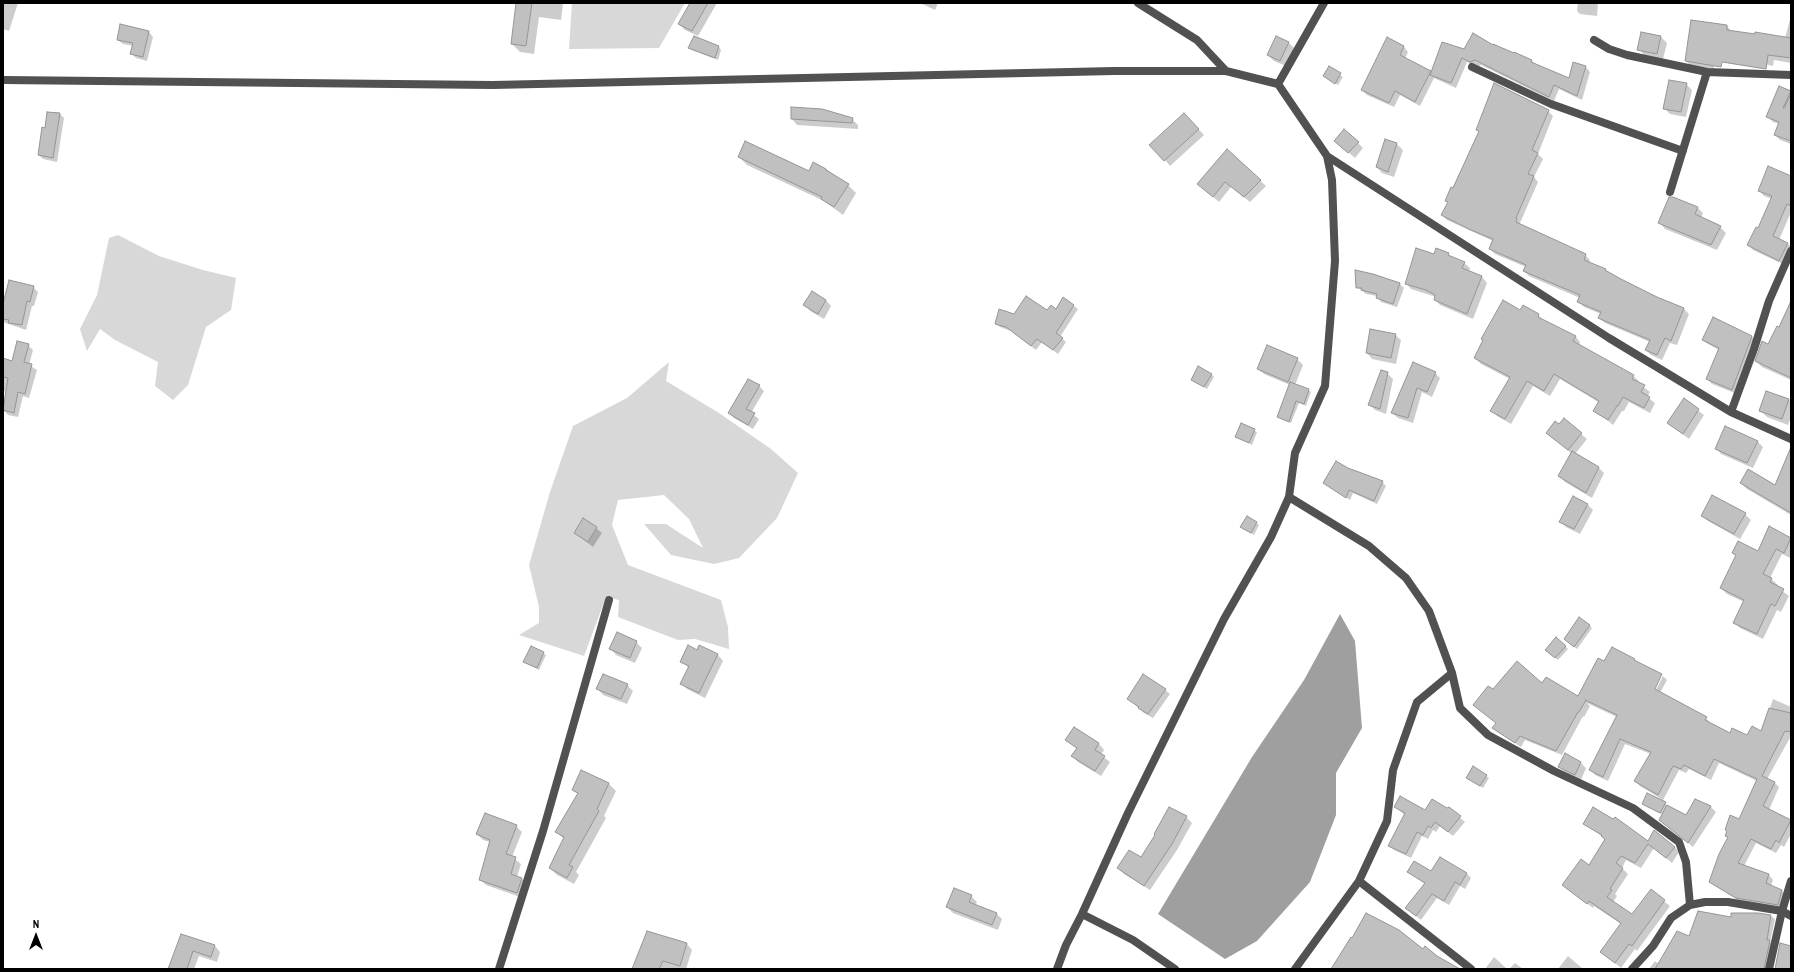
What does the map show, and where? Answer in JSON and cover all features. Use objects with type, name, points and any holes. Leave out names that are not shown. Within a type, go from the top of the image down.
[{"type":"street","points":[[1138,3],[1197,40],[1226,71]]},
{"type":"street","points":[[1278,84],[1324,3]]},
{"type":"street","points":[[1594,40],[1609,49],[1627,55],[1707,72],[1791,75]]},
{"type":"street","points":[[1472,67],[1551,104],[1683,151]]},
{"type":"street","points":[[3,80],[493,84],[1098,72],[1226,71],[1278,84],[1327,156],[1332,180],[1335,261],[1325,386],[1295,453],[1289,497],[1271,537],[1224,619],[1148,772],[1066,946],[1057,969]]},
{"type":"street","points":[[1670,192],[1707,72]]},
{"type":"street","points":[[1327,156],[1577,318],[1731,412],[1791,439]]},
{"type":"street","points":[[1731,412],[1754,349],[1769,301],[1791,251]]},
{"type":"street","points":[[1289,497],[1369,546],[1406,578],[1429,611],[1452,673],[1460,708],[1488,735],[1554,771],[1632,808],[1679,842],[1686,862],[1690,905]]},
{"type":"street","points":[[499,969],[543,831],[609,600]]},
{"type":"street","points":[[1295,969],[1359,881],[1387,821],[1393,770],[1418,702],[1452,673]]},
{"type":"street","points":[[1359,881],[1472,969]]},
{"type":"street","points":[[1769,969],[1782,911],[1791,881]]},
{"type":"street","points":[[1632,969],[1653,946],[1671,918],[1690,905],[1705,902],[1728,902],[1782,911],[1791,916]]},
{"type":"street","points":[[1082,914],[1133,940],[1175,969]]},
{"type":"shaded area","points":[[572,3],[685,3],[659,48],[569,49]]},
{"type":"shaded area","points":[[118,235],[159,256],[203,270],[236,278],[231,310],[206,327],[188,385],[173,400],[155,386],[158,362],[115,340],[100,329],[87,351],[80,329],[97,295],[109,238]]},
{"type":"shaded area","points":[[669,362],[666,381],[719,413],[771,449],[798,473],[777,518],[739,558],[714,564],[671,555],[644,524],[666,524],[703,548],[689,519],[664,495],[618,500],[612,525],[628,565],[721,600],[728,627],[729,649],[695,639],[678,640],[618,617],[619,600],[606,597],[584,656],[519,635],[539,623],[539,607],[529,565],[550,492],[573,426],[627,398]]},
{"type":"shaded area","points":[[1340,614],[1355,641],[1362,728],[1336,773],[1336,815],[1310,882],[1257,941],[1225,959],[1158,914],[1252,757],[1304,680]]},
{"type":"building","points":[[516,3],[532,3],[526,46],[511,44]]},
{"type":"building","points":[[690,3],[708,3],[692,31],[678,24]]},
{"type":"building","points":[[1691,20],[1727,25],[1727,30],[1755,34],[1755,32],[1791,38],[1791,58],[1768,55],[1766,69],[1722,62],[1721,67],[1685,61]]},
{"type":"building","points":[[120,24],[149,31],[143,57],[130,54],[133,43],[117,40]]},
{"type":"building","points":[[1641,32],[1661,36],[1657,54],[1637,50]]},
{"type":"building","points":[[1473,33],[1493,45],[1514,52],[1532,60],[1531,62],[1569,78],[1573,62],[1586,66],[1577,96],[1554,85],[1549,97],[1475,60],[1470,62],[1462,58],[1451,83],[1430,75],[1442,42],[1464,49]]},
{"type":"building","points":[[694,36],[719,46],[715,58],[688,48]]},
{"type":"building","points":[[1276,36],[1289,42],[1280,61],[1267,55]]},
{"type":"building","points":[[1387,37],[1404,46],[1400,55],[1431,71],[1415,102],[1395,91],[1389,103],[1361,90]]},
{"type":"building","points":[[1329,66],[1341,73],[1335,84],[1323,76]]},
{"type":"building","points":[[1669,80],[1687,83],[1681,112],[1663,109]]},
{"type":"building","points":[[1494,83],[1549,110],[1532,150],[1538,153],[1528,174],[1534,176],[1516,218],[1516,222],[1586,254],[1584,260],[1606,269],[1605,270],[1621,279],[1657,297],[1684,308],[1671,341],[1665,338],[1657,355],[1645,350],[1650,340],[1598,318],[1601,312],[1577,302],[1580,295],[1523,271],[1526,265],[1489,249],[1493,239],[1441,215],[1448,202],[1445,201],[1451,187],[1453,188],[1479,131],[1476,130]]},
{"type":"building","points":[[1779,86],[1791,91],[1783,108],[1791,94],[1791,141],[1774,135],[1779,122],[1766,117]]},
{"type":"building","points":[[791,107],[822,109],[853,118],[852,123],[791,119]]},
{"type":"building","points":[[47,112],[60,113],[53,158],[38,155],[42,127],[45,128]]},
{"type":"building","points":[[1184,113],[1199,129],[1164,161],[1149,145]]},
{"type":"building","points":[[1344,129],[1359,142],[1348,153],[1334,141]]},
{"type":"building","points":[[1385,139],[1397,143],[1388,172],[1376,167]]},
{"type":"building","points":[[745,141],[809,171],[813,162],[849,184],[834,207],[821,199],[822,197],[738,157]]},
{"type":"building","points":[[1227,149],[1261,180],[1244,197],[1225,182],[1213,197],[1197,184]]},
{"type":"building","points":[[1768,166],[1791,176],[1791,206],[1787,204],[1773,236],[1788,243],[1779,261],[1747,245],[1756,227],[1758,228],[1772,196],[1758,191]]},
{"type":"building","points":[[1669,197],[1673,197],[1698,207],[1695,214],[1721,226],[1711,245],[1658,223]]},
{"type":"building","points":[[1416,248],[1434,254],[1436,248],[1449,253],[1448,255],[1465,262],[1462,268],[1482,276],[1467,314],[1434,300],[1435,295],[1426,290],[1405,284]]},
{"type":"building","points":[[1355,270],[1400,283],[1393,304],[1376,298],[1377,294],[1361,290],[1362,288],[1356,288]]},
{"type":"building","points":[[9,280],[34,286],[30,302],[27,301],[22,325],[8,323],[9,320],[3,319],[3,304]]},
{"type":"building","points":[[812,291],[826,300],[818,314],[803,305]]},
{"type":"building","points":[[1026,296],[1047,310],[1051,305],[1056,309],[1063,297],[1074,305],[1056,333],[1063,338],[1053,350],[1037,339],[1031,346],[1006,327],[995,324],[999,309],[1014,314]]},
{"type":"building","points":[[1503,300],[1520,310],[1523,305],[1539,314],[1538,317],[1576,336],[1573,341],[1634,375],[1632,379],[1645,385],[1641,392],[1650,397],[1644,408],[1623,397],[1608,420],[1593,411],[1599,401],[1554,374],[1544,391],[1527,381],[1505,419],[1490,411],[1510,377],[1474,358],[1483,340],[1481,339]]},
{"type":"building","points":[[1791,301],[1791,378],[1755,361],[1762,341],[1768,344],[1777,326],[1779,327]]},
{"type":"building","points":[[1713,317],[1752,336],[1732,390],[1706,379],[1719,348],[1702,340]]},
{"type":"building","points":[[1370,329],[1396,334],[1391,358],[1366,353]]},
{"type":"building","points":[[17,341],[29,344],[24,362],[32,364],[25,394],[18,392],[14,413],[3,410],[8,378],[3,377],[3,358],[12,361]]},
{"type":"building","points":[[1267,345],[1298,358],[1288,382],[1257,369]]},
{"type":"building","points":[[1413,362],[1436,372],[1427,392],[1417,388],[1408,418],[1391,413]]},
{"type":"building","points":[[1198,366],[1212,374],[1204,387],[1191,380]]},
{"type":"building","points":[[1381,370],[1388,372],[1380,409],[1368,405]]},
{"type":"building","points":[[748,379],[760,385],[746,409],[755,413],[748,425],[728,413]]},
{"type":"building","points":[[1290,382],[1309,389],[1304,404],[1296,401],[1289,422],[1277,417]]},
{"type":"building","points":[[1766,391],[1789,399],[1782,419],[1759,411]]},
{"type":"building","points":[[1684,398],[1699,409],[1683,434],[1667,423]]},
{"type":"building","points":[[1564,418],[1582,433],[1568,450],[1546,433],[1555,421],[1559,424]]},
{"type":"building","points":[[1241,423],[1255,429],[1249,443],[1235,437]]},
{"type":"building","points":[[1725,426],[1758,441],[1747,463],[1715,449]]},
{"type":"building","points":[[1791,447],[1791,513],[1740,483],[1748,469],[1775,485]]},
{"type":"building","points":[[1572,451],[1599,467],[1586,493],[1558,476]]},
{"type":"building","points":[[1336,461],[1348,468],[1383,481],[1374,501],[1349,490],[1346,498],[1323,483]]},
{"type":"building","points":[[1712,495],[1746,513],[1734,534],[1701,516]]},
{"type":"building","points":[[1573,496],[1588,504],[1574,529],[1559,522]]},
{"type":"building","points":[[1247,516],[1257,522],[1251,533],[1240,527]]},
{"type":"building","points":[[583,518],[597,527],[588,542],[574,533]]},
{"type":"building","points":[[1769,526],[1791,538],[1784,553],[1776,549],[1763,574],[1772,578],[1770,582],[1784,589],[1775,606],[1771,604],[1757,634],[1733,623],[1744,600],[1720,588],[1736,555],[1732,553],[1738,541],[1758,551]]},
{"type":"building","points":[[1579,617],[1590,625],[1574,647],[1564,639]]},
{"type":"building","points":[[617,632],[637,641],[630,658],[609,649]]},
{"type":"building","points":[[1556,637],[1566,646],[1555,658],[1545,650]]},
{"type":"building","points":[[688,645],[697,650],[699,645],[718,654],[699,693],[680,684],[689,666],[680,662]]},
{"type":"building","points":[[531,646],[544,652],[537,668],[523,662]]},
{"type":"building","points":[[1612,647],[1662,674],[1655,689],[1707,717],[1705,720],[1730,733],[1732,728],[1747,735],[1752,726],[1761,731],[1769,708],[1791,713],[1791,732],[1785,731],[1762,776],[1775,782],[1763,806],[1791,820],[1779,843],[1776,840],[1771,849],[1751,839],[1738,863],[1769,874],[1766,883],[1782,890],[1778,905],[1736,898],[1709,882],[1719,854],[1728,837],[1725,836],[1727,831],[1725,830],[1730,815],[1739,819],[1757,779],[1714,759],[1705,776],[1684,765],[1681,769],[1673,766],[1658,795],[1634,781],[1651,752],[1620,739],[1603,777],[1589,770],[1617,715],[1586,700],[1556,751],[1520,736],[1515,743],[1492,728],[1496,723],[1473,705],[1488,686],[1493,689],[1517,661],[1542,683],[1546,677],[1578,696],[1598,658],[1604,661]]},
{"type":"building","points":[[603,674],[628,684],[621,699],[596,689]]},
{"type":"building","points":[[1143,674],[1166,689],[1148,714],[1127,699]]},
{"type":"building","points":[[1074,727],[1099,743],[1095,750],[1105,756],[1095,771],[1071,756],[1077,748],[1065,740]]},
{"type":"building","points":[[1565,753],[1581,762],[1575,775],[1558,767]]},
{"type":"building","points":[[1473,766],[1487,775],[1480,786],[1466,778]]},
{"type":"building","points":[[581,770],[609,783],[597,809],[599,811],[569,865],[573,867],[567,878],[549,868],[564,837],[555,832],[578,793],[572,790]]},
{"type":"building","points":[[1647,793],[1666,802],[1660,813],[1642,804]]},
{"type":"building","points":[[1400,796],[1425,810],[1432,799],[1447,808],[1449,807],[1461,816],[1448,832],[1435,822],[1431,828],[1428,826],[1423,835],[1417,832],[1406,854],[1388,846],[1405,813],[1394,807]]},
{"type":"building","points":[[1695,799],[1711,806],[1688,843],[1659,820],[1667,805],[1686,815]]},
{"type":"building","points":[[1169,807],[1187,816],[1172,844],[1144,886],[1117,868],[1129,850],[1141,857],[1155,835],[1154,834]]},
{"type":"building","points":[[1593,807],[1613,819],[1615,817],[1648,841],[1654,830],[1675,847],[1666,858],[1648,844],[1635,863],[1621,856],[1616,863],[1623,868],[1610,889],[1612,890],[1607,897],[1632,914],[1651,889],[1665,900],[1632,946],[1629,944],[1615,963],[1600,952],[1621,923],[1589,901],[1587,904],[1562,885],[1581,859],[1589,865],[1605,839],[1601,836],[1602,835],[1583,824]]},
{"type":"building","points":[[485,813],[517,825],[506,854],[516,857],[511,874],[522,878],[517,893],[479,880],[490,840],[476,834]]},
{"type":"building","points":[[1440,857],[1467,873],[1460,885],[1455,882],[1444,901],[1432,894],[1416,916],[1405,908],[1425,883],[1407,872],[1414,861],[1431,871]]},
{"type":"building","points":[[954,888],[972,895],[969,902],[997,913],[992,925],[946,907]]},
{"type":"building","points":[[1698,911],[1731,917],[1731,913],[1758,913],[1771,915],[1767,940],[1770,940],[1764,969],[1655,969],[1677,931],[1689,936]]},
{"type":"building","points":[[1366,913],[1399,930],[1423,949],[1425,946],[1437,956],[1460,969],[1331,969],[1351,937],[1352,938]]},
{"type":"building","points":[[647,931],[687,943],[680,966],[663,961],[659,969],[632,969]]},
{"type":"building","points":[[181,934],[215,945],[211,957],[193,951],[187,969],[168,969]]},
{"type":"building","points":[[1780,943],[1791,946],[1791,969],[1775,969]]}]
